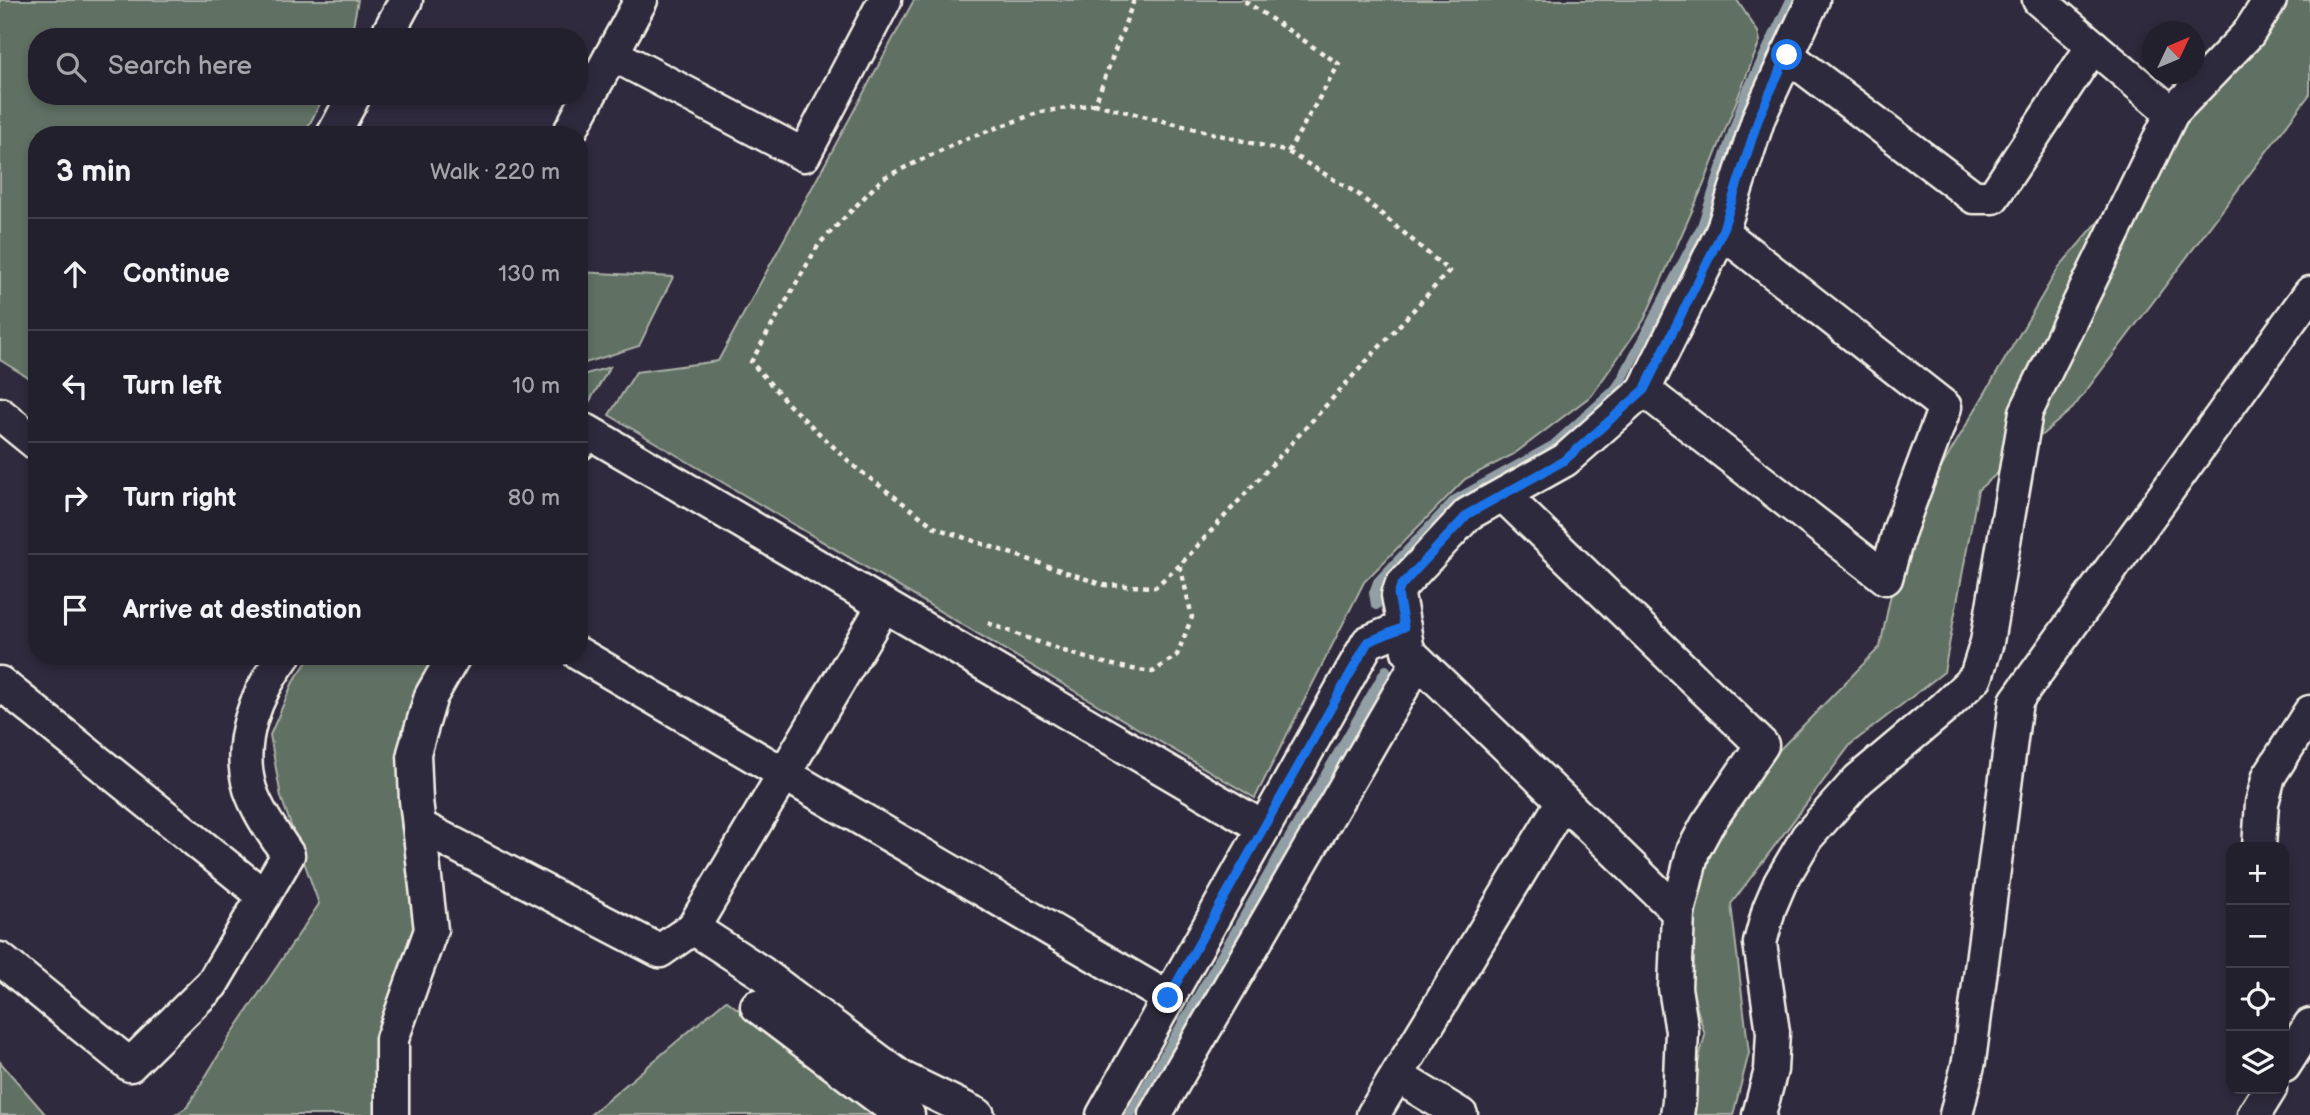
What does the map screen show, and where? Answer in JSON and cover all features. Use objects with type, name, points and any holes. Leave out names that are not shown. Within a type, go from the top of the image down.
[{"type":"street","points":[[391,28],[406,0]]},
{"type":"street","points":[[588,98],[641,0]]},
{"type":"street","points":[[612,54],[804,155],[885,0]]},
{"type":"street","points":[[1678,912],[1408,651],[1398,594],[1401,586],[1468,514],[1565,460],[1644,390],[1722,232],[1759,117],[1813,0]]},
{"type":"street","points":[[2039,0],[2172,113]]},
{"type":"street","points":[[1759,1115],[1771,1070],[1773,1032],[1760,943],[1769,909],[1780,883],[1807,837],[1858,780],[1945,707],[1976,677],[1987,642],[2026,412],[2172,113],[2248,34],[2270,0]]},
{"type":"street","points":[[1787,55],[1974,197],[1993,197],[2094,47]]},
{"type":"street","points":[[337,126],[349,105]]},
{"type":"street","points":[[573,126],[584,105]]},
{"type":"street","points":[[1644,390],[1885,578],[1899,531],[1945,407],[1722,232]]},
{"type":"street","points":[[1956,1115],[1969,1061],[2016,701],[2310,293]]},
{"type":"street","points":[[0,414],[28,437]]},
{"type":"street","points":[[588,432],[1264,828]]},
{"type":"street","points":[[1503,495],[1762,745],[1693,850],[1678,912],[1675,988],[1682,1031],[1676,1115]]},
{"type":"street","points":[[419,827],[660,951],[693,928],[884,605]]},
{"type":"street","points":[[1103,1115],[1368,642],[1404,627]]},
{"type":"street","points":[[588,659],[1168,998]]},
{"type":"street","points":[[1155,1115],[1418,661]]},
{"type":"street","points":[[0,959],[130,1065],[212,984],[288,855],[264,819],[250,788],[245,756],[256,703],[277,665]]},
{"type":"street","points":[[392,1115],[392,1040],[431,930],[419,827],[414,752],[431,696],[449,665]]},
{"type":"street","points":[[1976,677],[2016,701]]},
{"type":"street","points":[[0,683],[264,896]]},
{"type":"street","points":[[2259,842],[2262,803],[2269,776],[2310,712]]},
{"type":"street","points":[[1373,1115],[1563,801]]},
{"type":"street","points":[[693,928],[762,973],[902,1078],[978,1115]]},
{"type":"street","points":[[757,1006],[888,1105],[908,1115]]},
{"type":"street","points":[[2289,1058],[2310,1025]]},
{"type":"street","points":[[1396,1076],[1461,1115]]},
{"type":"street","points":[[2247,1094],[2247,1115]]},
{"type":"street","points":[[2254,1115],[2267,1094]]},
{"type":"path","points":[[1095,104],[1134,0]]},
{"type":"path","points":[[1243,0],[1339,64],[1288,152]]},
{"type":"path","points":[[1095,104],[1288,152],[1358,194],[1449,271],[1180,565],[1156,587],[1104,585],[936,528],[855,467],[790,406],[751,362],[819,244],[883,177],[962,140],[1040,112],[1095,104]]},
{"type":"path","points":[[983,621],[1117,668],[1153,672],[1177,655],[1192,617],[1180,565]]},
{"type":"green space","points":[[0,0],[358,0],[353,28],[28,28],[28,105],[319,105],[309,126],[28,126],[28,377],[0,360]]},
{"type":"green space","points":[[914,0],[1737,0],[1758,32],[1760,41],[1703,186],[1644,320],[1592,395],[1514,454],[1465,479],[1364,582],[1255,798],[609,415],[636,372],[718,361]]},
{"type":"green space","points":[[2274,0],[2310,0],[2310,94],[2073,408],[1978,490],[1944,672],[1851,744],[1731,904],[1749,1053],[1733,1115],[1684,1115],[1705,1035],[1667,909],[1746,784],[1880,647],[1904,531],[2059,267],[2195,110]]},
{"type":"green space","points":[[588,272],[673,277],[639,346],[588,362]]},
{"type":"green space","points":[[610,367],[588,404],[588,373]]},
{"type":"green space","points":[[305,665],[436,665],[421,690],[423,931],[383,1115],[175,1115],[187,1107],[229,1038],[319,904],[281,797],[270,735],[293,682]]},
{"type":"green space","points":[[726,1000],[873,1115],[590,1115]]},
{"type":"green space","points":[[0,1062],[46,1115],[0,1115]]},
{"type":"waterway","points":[[1376,605],[1374,593],[1378,582],[1455,500],[1554,445],[1615,390],[1702,226],[1745,96],[1791,0]]},
{"type":"waterway","points":[[1130,1115],[1386,670]]},
{"type":"route","points":[[1168,998],[1368,642],[1404,627],[1398,594],[1401,586],[1468,514],[1565,460],[1644,390],[1722,232],[1759,117],[1787,55]]}]
